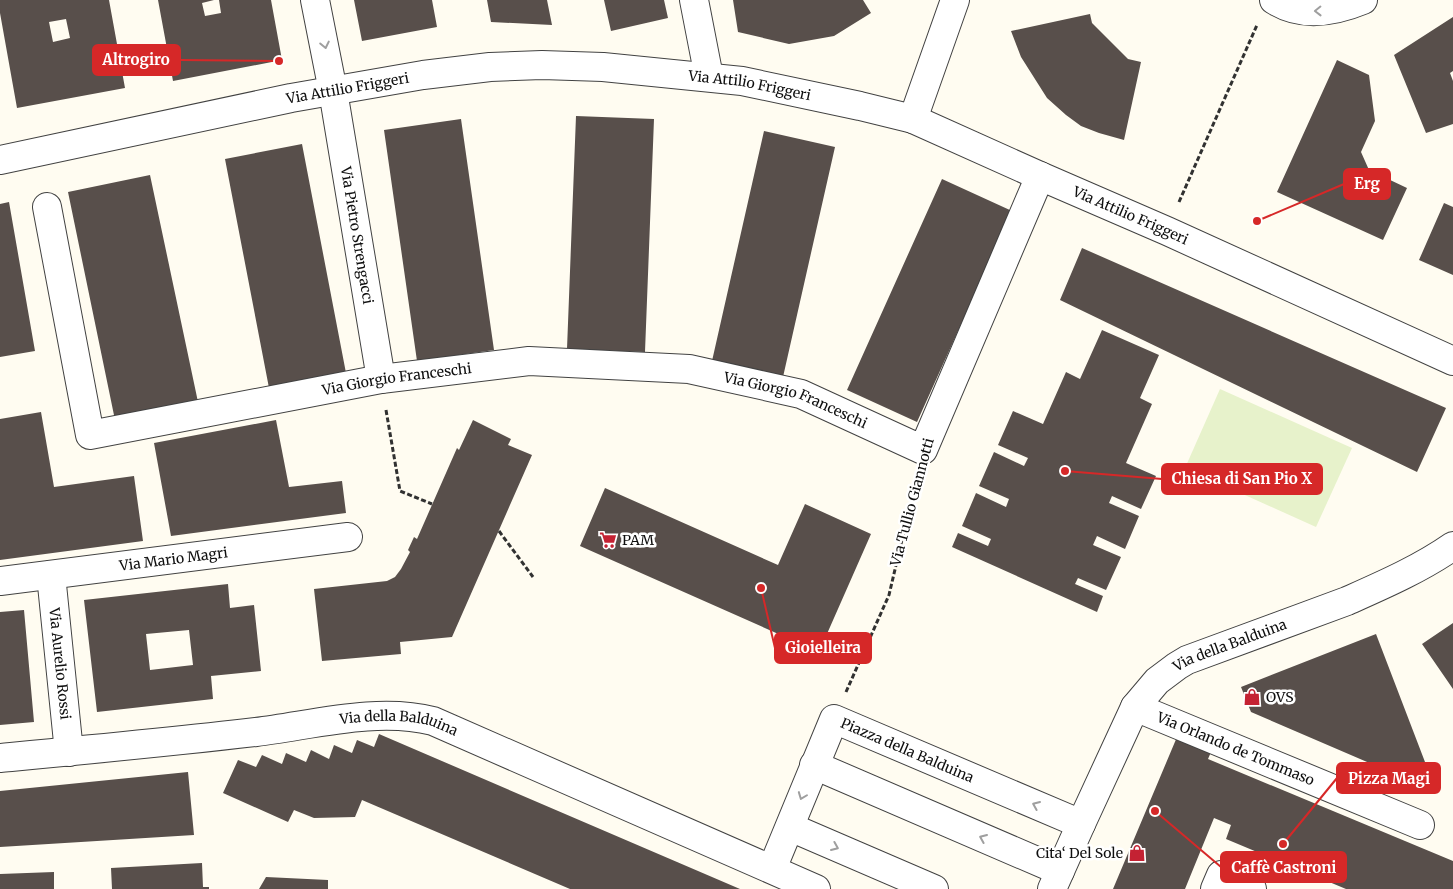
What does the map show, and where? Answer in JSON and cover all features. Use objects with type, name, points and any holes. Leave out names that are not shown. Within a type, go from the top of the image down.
[{"type":"street","name":"Via Pietro Strengacci","points":[[315,0],[333,91],[381,379]]},
{"type":"street","points":[[694,0],[709,77]]},
{"type":"street","points":[[913,119],[955,0]]},
{"type":"street","points":[[1274,0],[1284,6],[1298,10],[1318,12],[1338,10],[1363,0]]},
{"type":"street","name":"Via Attilio Friggeri","points":[[0,160],[291,98],[423,75],[490,67],[542,65],[603,67],[709,77],[851,104],[913,119],[1167,230],[1453,361]]},
{"type":"street","name":"Via Tullio Giannotti","points":[[923,450],[1040,176]]},
{"type":"street","name":"Via Giorgio Franceschi","points":[[47,207],[90,435],[381,379],[528,361],[690,369],[801,394],[923,450]]},
{"type":"street","name":"Via Mario Magri","points":[[0,581],[348,537]]},
{"type":"street","name":"Via della Balduina","points":[[1081,824],[1135,708],[1157,681],[1177,666],[1347,601],[1420,567],[1453,546]]},
{"type":"street","name":"Via Aurelio Rossi","points":[[51,575],[69,752]]},
{"type":"street","name":"Via Orlando de Tommaso","points":[[1135,708],[1420,825]]},
{"type":"street","name":"Via della Balduina","points":[[0,758],[258,732],[380,716],[415,717],[433,721],[772,869]]},
{"type":"street","name":"Piazza della Balduina","points":[[772,869],[834,719],[1081,824]]},
{"type":"street","points":[[814,766],[1056,880],[1081,824]]},
{"type":"street","points":[[790,827],[934,889]]},
{"type":"street","points":[[772,869],[816,889]]},
{"type":"street","points":[[1214,889],[1221,875],[1252,889]]},
{"type":"path","points":[[1192,170],[1244,53]]},
{"type":"path","points":[[381,379],[400,491],[432,504]]},
{"type":"path","name":"Via Tullio Giannotti","points":[[834,719],[889,595],[923,450]]},
{"type":"path","points":[[499,531],[533,577]]},
{"type":"green space","points":[[1220,389],[1352,448],[1316,527],[1185,468]]},
{"type":"building","points":[[0,0],[109,0],[125,88],[17,108],[0,13]],"holes":[[[66,19],[70,38],[53,42],[49,22]]]},
{"type":"building","points":[[158,0],[214,0],[202,3],[205,16],[221,13],[219,0],[271,0],[282,60],[173,81]]},
{"type":"building","points":[[354,0],[432,0],[437,27],[362,41]]},
{"type":"building","points":[[487,0],[547,0],[552,25],[491,22]]},
{"type":"building","points":[[604,0],[664,0],[668,18],[611,31]]},
{"type":"building","points":[[733,0],[863,0],[871,13],[834,36],[789,44],[738,32]]},
{"type":"building","points":[[1090,14],[1092,23],[1128,59],[1141,62],[1124,140],[1081,126],[1047,98],[1021,57],[1011,31]]},
{"type":"building","points":[[1453,17],[1453,71],[1450,73],[1453,81],[1453,124],[1426,133],[1394,55]]},
{"type":"building","points":[[1337,60],[1369,75],[1375,121],[1361,152],[1369,170],[1407,188],[1383,240],[1277,192]]},
{"type":"building","points":[[576,116],[654,119],[645,352],[567,349]]},
{"type":"building","points":[[461,119],[494,350],[417,361],[384,130]]},
{"type":"building","points":[[764,131],[835,147],[783,377],[712,361]]},
{"type":"building","points":[[302,144],[346,373],[269,388],[225,159]]},
{"type":"building","points":[[150,175],[198,402],[115,420],[68,192]]},
{"type":"building","points":[[942,179],[1012,211],[917,422],[847,390]]},
{"type":"building","points":[[9,202],[35,351],[0,357],[0,204]]},
{"type":"building","points":[[1444,203],[1453,207],[1453,275],[1419,260]]},
{"type":"building","points":[[1082,248],[1446,408],[1417,472],[1060,300]]},
{"type":"building","points":[[1102,330],[1159,355],[1140,398],[1152,404],[1126,463],[1156,476],[1141,509],[1112,496],[1109,503],[1139,516],[1125,549],[1097,536],[1093,545],[1121,557],[1106,590],[1078,578],[1075,584],[1103,596],[1097,612],[952,547],[958,533],[988,546],[991,539],[962,526],[976,493],[1006,507],[1009,499],[979,486],[994,452],[1024,466],[1028,458],[998,445],[1013,411],[1043,424],[1066,372],[1080,379]]},
{"type":"building","points":[[41,412],[54,487],[134,476],[143,541],[0,560],[0,419]]},
{"type":"building","points":[[276,420],[289,487],[342,481],[346,513],[171,536],[154,443]]},
{"type":"building","points":[[473,420],[511,439],[508,445],[532,455],[452,637],[400,642],[401,654],[322,661],[314,589],[387,581],[395,577],[410,552],[408,550],[414,537],[417,539],[457,448],[459,450]]},
{"type":"building","points":[[605,488],[778,565],[805,504],[871,534],[819,652],[580,546]]},
{"type":"building","points":[[228,584],[230,608],[254,605],[261,671],[211,676],[213,699],[97,712],[84,600]],"holes":[[[189,630],[193,665],[150,670],[146,634]]]},
{"type":"building","points":[[24,610],[34,722],[0,725],[0,612]]},
{"type":"building","points":[[1453,623],[1453,689],[1422,644]]},
{"type":"building","points":[[1376,634],[1425,762],[1395,774],[1251,712],[1241,687]]},
{"type":"building","points":[[379,734],[740,889],[570,889],[362,800],[355,817],[314,818],[294,810],[288,822],[223,793],[238,760],[256,767],[262,755],[282,764],[286,753],[306,762],[311,750],[329,759],[334,745],[352,753],[357,740],[374,747]]},
{"type":"building","points":[[1177,737],[1211,752],[1208,759],[1453,861],[1453,889],[1346,889],[1226,839],[1231,825],[1214,818],[1185,889],[1113,889]]},
{"type":"building","points":[[188,772],[194,835],[0,847],[0,791]]},
{"type":"building","points":[[202,863],[203,887],[209,887],[209,889],[112,889],[111,868]]},
{"type":"building","points":[[54,872],[54,889],[0,889],[0,874]]},
{"type":"building","points":[[266,877],[328,880],[328,889],[259,889]]},
{"type":"place","name":"Altrogiro","points":[[279,61]]},
{"type":"place","name":"Erg","points":[[1257,221]]},
{"type":"place","name":"Chiesa di San Pio X","points":[[1065,471]]},
{"type":"place","name":"PAM","points":[[608,540]]},
{"type":"place","name":"Gioielleira","points":[[761,588]]},
{"type":"place","name":"OVS","points":[[1252,697]]},
{"type":"place","name":"Caffè Castroni","points":[[1155,811]]},
{"type":"place","name":"Pizza Magi","points":[[1283,844]]},
{"type":"place","name":"Cita‘ Del Sole","points":[[1137,853]]}]
